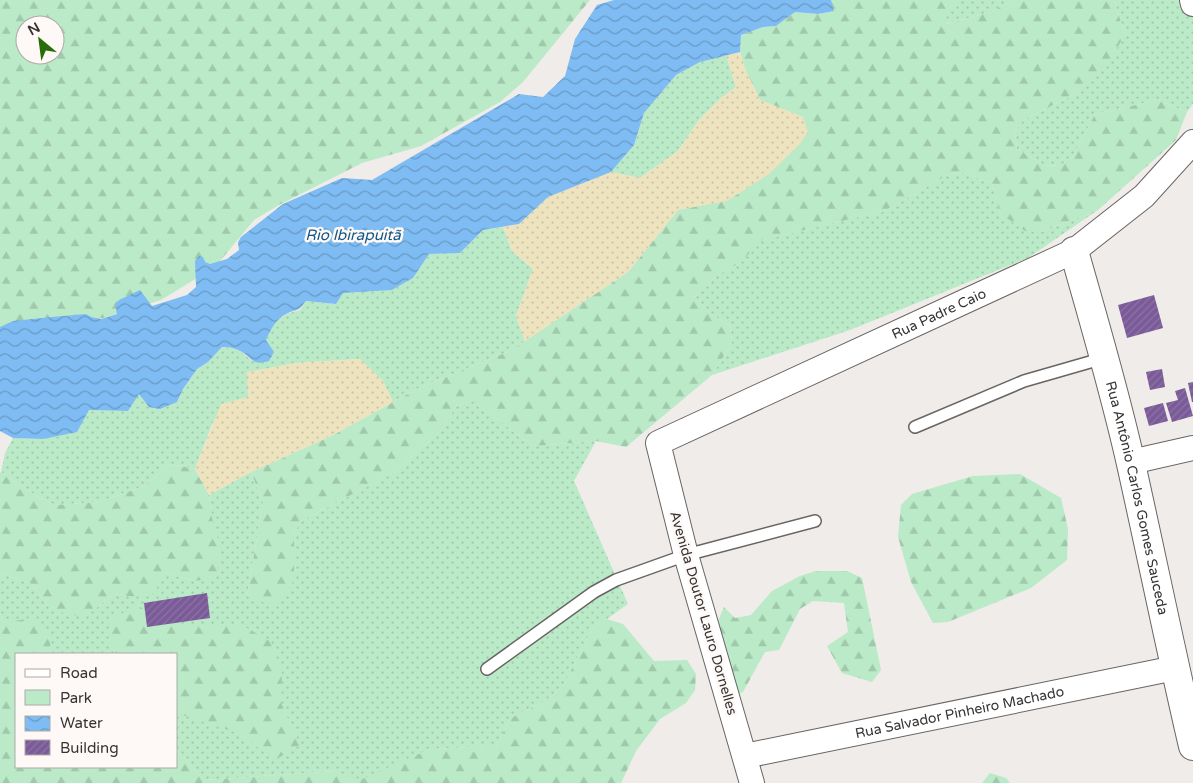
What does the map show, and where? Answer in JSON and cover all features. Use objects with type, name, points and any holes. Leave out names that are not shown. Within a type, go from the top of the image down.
[{"type":"street","points":[[1192,0],[1193,4]]},
{"type":"street","name":"Rua Padre Caio","points":[[658,443],[1074,251],[1144,196],[1193,142]]},
{"type":"street","name":"Rua Antônio Carlos Gomes Sauceda","points":[[1074,251],[1131,462],[1193,746]]},
{"type":"street","name":"Avenida Doutor Lauro Dornelles","points":[[658,443],[686,555],[752,783]]},
{"type":"street","points":[[1131,462],[1193,448]]},
{"type":"street","name":"Rua Salvador Pinheiro Machado","points":[[744,756],[1175,668]]},
{"type":"lane","points":[[914,426],[1024,382],[1104,358]]},
{"type":"lane","points":[[487,669],[594,592],[616,580],[686,555],[815,521]]},
{"type":"green space","points":[[0,0],[590,0],[523,82],[500,102],[421,146],[362,163],[279,205],[254,220],[215,267],[161,300],[103,318],[0,334]]},
{"type":"green space","points":[[831,0],[956,0],[948,9],[946,24],[991,12],[1013,0],[1114,0],[1125,35],[1109,61],[1077,93],[1023,120],[1015,132],[1017,149],[1044,165],[1060,166],[1073,156],[1095,114],[1158,100],[1187,112],[1176,140],[1098,210],[1041,232],[1025,231],[1000,213],[992,183],[964,173],[949,174],[884,211],[762,240],[740,263],[716,276],[695,297],[710,313],[730,326],[732,343],[712,375],[626,447],[596,441],[534,446],[472,401],[457,405],[440,431],[395,472],[301,521],[294,534],[294,580],[276,607],[247,596],[263,502],[251,472],[333,435],[419,388],[510,351],[628,272],[678,210],[727,200],[803,117],[760,100],[746,71],[740,52],[741,35],[763,27],[776,26],[795,12],[818,14],[833,11]]},
{"type":"green space","points":[[956,0],[1013,0],[991,12],[945,24],[948,9]]},
{"type":"green space","points":[[1114,0],[1193,0],[1193,104],[1187,112],[1158,100],[1095,114],[1073,156],[1060,166],[1044,165],[1017,149],[1015,132],[1023,120],[1077,93],[1125,35]]},
{"type":"green space","points":[[726,55],[736,87],[721,98],[699,120],[678,151],[640,178],[611,172],[634,145],[644,113],[676,75],[700,62]]},
{"type":"green space","points":[[964,173],[992,183],[1000,213],[1041,232],[1098,210],[1028,258],[850,330],[712,375],[732,343],[730,326],[710,313],[695,297],[716,276],[740,263],[761,240],[884,211],[949,174]]},
{"type":"green space","points":[[503,227],[512,251],[533,269],[516,316],[525,341],[510,351],[419,388],[393,402],[383,381],[359,359],[296,363],[248,372],[248,398],[213,422],[195,469],[170,464],[144,486],[100,502],[55,505],[35,495],[1,472],[5,453],[13,438],[43,439],[89,410],[128,411],[139,393],[177,402],[183,389],[197,369],[208,362],[222,347],[238,350],[252,361],[266,340],[274,323],[286,314],[300,310],[306,301],[336,304],[342,293],[392,290],[413,278],[429,254],[460,253],[483,230]]},
{"type":"green space","points":[[472,401],[534,446],[596,441],[574,481],[628,604],[593,627],[564,684],[540,704],[511,718],[496,746],[430,749],[358,782],[336,771],[204,780],[178,751],[178,653],[52,653],[49,636],[4,623],[0,614],[0,573],[32,584],[51,610],[94,610],[115,593],[131,597],[165,573],[195,581],[212,518],[209,495],[251,472],[263,502],[247,596],[294,580],[294,534],[301,521],[395,472],[440,431],[457,405]]},
{"type":"green space","points":[[170,464],[195,469],[209,495],[212,518],[221,549],[217,577],[195,581],[165,573],[154,593],[131,597],[115,593],[94,610],[79,616],[51,610],[32,584],[0,573],[1,472],[35,495],[55,505],[100,502],[144,486]]},
{"type":"green space","points":[[1020,474],[1061,498],[1068,529],[1067,560],[1031,588],[948,622],[933,623],[911,582],[898,537],[901,505],[912,494],[973,476]]},
{"type":"green space","points":[[816,571],[847,571],[862,578],[881,670],[872,682],[842,673],[827,646],[848,632],[844,603],[813,601],[800,609],[779,650],[765,652],[743,692],[728,697],[718,667],[718,621],[724,607],[735,618],[751,615],[772,591],[800,576]]},
{"type":"green space","points":[[137,604],[161,624],[242,625],[271,642],[282,671],[281,703],[300,745],[275,760],[238,733],[178,714],[178,653],[114,653],[109,637],[110,621]]},
{"type":"green space","points":[[0,614],[4,623],[36,617],[49,636],[52,653],[15,653],[15,768],[178,768],[178,751],[204,780],[336,771],[358,781],[430,749],[496,746],[511,718],[540,704],[564,684],[593,627],[607,619],[623,624],[654,661],[687,660],[696,674],[695,690],[686,703],[660,719],[636,751],[621,783],[0,783]]},
{"type":"green space","points":[[990,773],[1006,778],[1010,783],[982,783]]},
{"type":"sand","points":[[740,52],[746,71],[760,100],[803,117],[808,132],[799,145],[769,174],[727,201],[678,210],[628,272],[525,341],[516,316],[533,269],[512,251],[503,227],[519,224],[548,197],[611,172],[640,178],[678,151],[699,120],[721,98],[736,87],[726,55]]},
{"type":"sand","points":[[360,359],[383,381],[393,402],[333,435],[251,472],[209,495],[195,469],[221,404],[248,397],[247,372],[296,363]]},
{"type":"water","name":"Rio Ibirapuitã","points":[[614,0],[831,0],[834,11],[818,14],[795,12],[776,26],[763,27],[741,35],[740,52],[700,62],[676,75],[644,113],[634,145],[611,172],[548,197],[519,224],[483,230],[460,253],[429,254],[413,278],[392,290],[343,293],[336,304],[306,301],[299,309],[282,316],[272,328],[266,340],[274,352],[269,361],[259,363],[242,352],[222,347],[208,362],[197,369],[183,389],[177,402],[160,409],[149,407],[139,394],[128,411],[89,410],[77,432],[43,439],[13,438],[0,431],[0,327],[13,321],[86,314],[101,319],[117,314],[115,304],[119,300],[140,290],[152,306],[187,295],[196,287],[195,261],[199,256],[203,257],[205,262],[210,264],[227,259],[239,250],[238,242],[241,237],[283,204],[342,178],[372,180],[519,94],[543,97],[565,76],[575,39],[597,5]]},
{"type":"building","points":[[1154,295],[1163,328],[1127,338],[1118,305]]},
{"type":"building","points":[[1162,369],[1165,387],[1150,390],[1146,372]]},
{"type":"building","points":[[1193,382],[1193,402],[1192,402],[1188,383]]},
{"type":"building","points":[[1185,388],[1193,416],[1172,422],[1166,403],[1178,400],[1175,391]]},
{"type":"building","points":[[1163,403],[1168,421],[1149,426],[1144,408]]},
{"type":"building","points":[[207,593],[210,618],[147,627],[144,603]]}]
